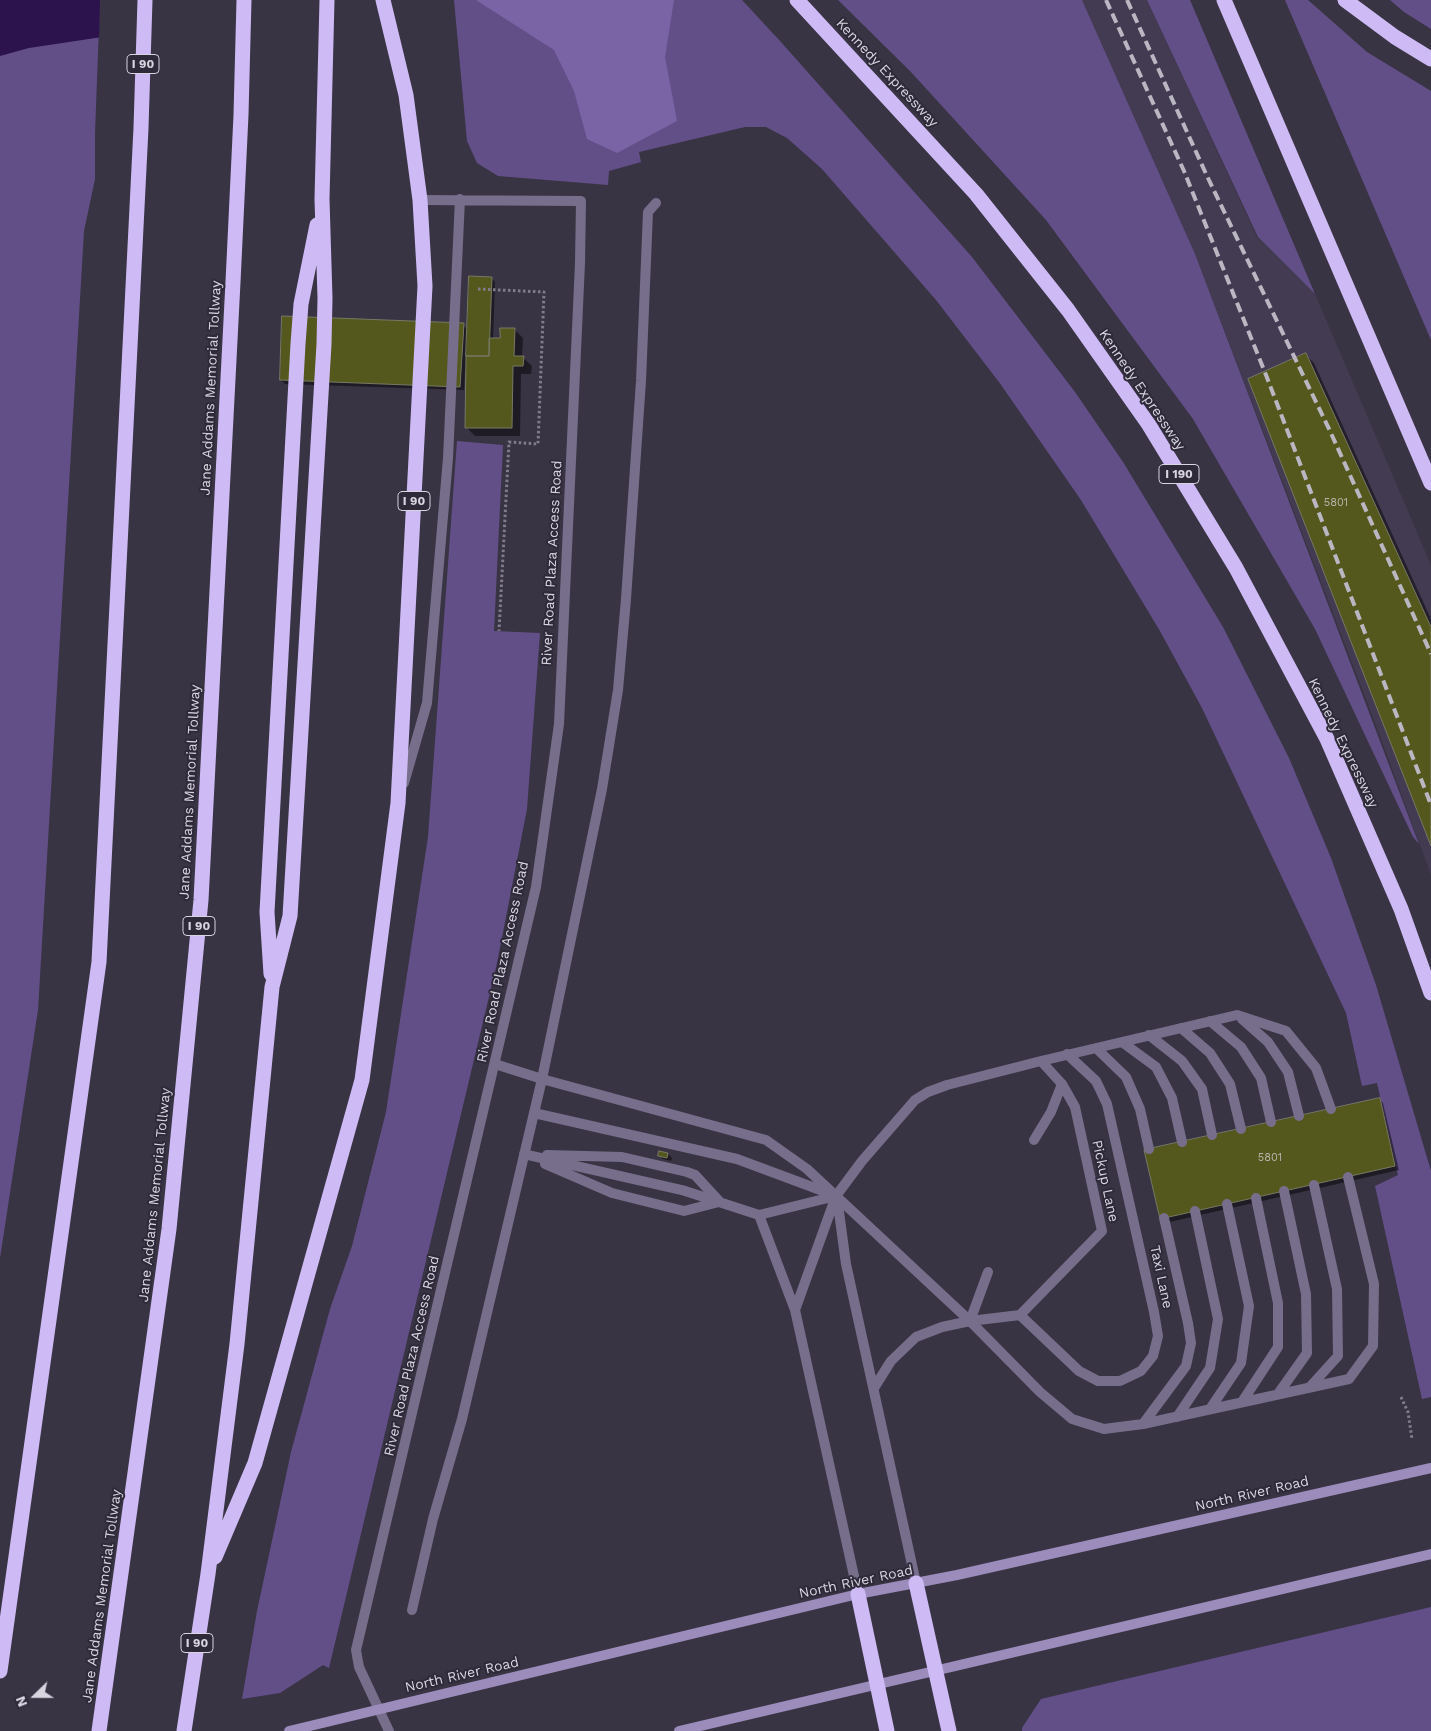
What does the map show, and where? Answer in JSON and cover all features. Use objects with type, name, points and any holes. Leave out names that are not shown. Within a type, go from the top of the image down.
[{"type":"highway","name":"I 90","points":[[0,1671],[99,962],[141,128],[145,0]]},
{"type":"highway","name":"Jane Addams Memorial Tollway","points":[[99,1731],[169,1229],[201,900],[241,116],[244,0]]},
{"type":"highway","name":"I 90","points":[[184,1731],[208,1574],[237,1344],[272,987],[290,916],[324,344],[325,298],[322,199],[327,0]]},
{"type":"highway","name":"I 90","points":[[208,1574],[255,1463],[362,1080],[398,803],[425,286],[420,200],[406,95],[383,0]]},
{"type":"highway","name":"Kennedy Expressway","points":[[797,0],[976,194],[1068,310],[1149,425],[1236,568],[1327,739],[1401,909],[1431,993]]},
{"type":"highway","points":[[1224,0],[1431,483]]},
{"type":"highway","points":[[1345,0],[1395,37],[1431,59]]},
{"type":"highway","name":"I 90","points":[[272,987],[267,912],[301,304],[322,199]]},
{"type":"highway","points":[[916,1583],[949,1731]]},
{"type":"highway","points":[[858,1594],[887,1731]]},
{"type":"main road","name":"North River Road","points":[[289,1731],[858,1594],[916,1583],[1431,1468]]},
{"type":"main road","points":[[679,1731],[1431,1554]]},
{"type":"lane","points":[[398,803],[427,703],[448,458],[460,199],[420,200]]},
{"type":"lane","name":"River Road Plaza Access Road","points":[[389,1731],[358,1667],[356,1650],[536,887],[559,724],[580,264],[581,201],[460,199]]},
{"type":"lane","points":[[412,1610],[434,1518],[462,1418],[542,1079],[602,789],[618,690],[641,381],[648,212],[656,203]]},
{"type":"lane","points":[[1237,1015],[1268,1042],[1288,1072],[1299,1116]]},
{"type":"lane","points":[[795,1310],[836,1196],[862,1162],[915,1100],[928,1092],[947,1085],[1067,1054],[1237,1015],[1286,1031],[1316,1068],[1331,1109]]},
{"type":"lane","points":[[1210,1021],[1241,1047],[1261,1078],[1271,1122]]},
{"type":"lane","points":[[1182,1028],[1210,1053],[1230,1084],[1241,1129]]},
{"type":"lane","points":[[1149,1035],[1182,1061],[1202,1090],[1212,1135]]},
{"type":"lane","points":[[1122,1042],[1156,1067],[1172,1098],[1182,1142]]},
{"type":"lane","points":[[1096,1048],[1126,1077],[1140,1109],[1149,1149]]},
{"type":"lane","name":"Taxi Lane","points":[[1020,1314],[1079,1371],[1098,1381],[1120,1381],[1141,1371],[1153,1356],[1158,1336],[1107,1104],[1096,1081],[1067,1054]]},
{"type":"lane","points":[[1034,1140],[1051,1112],[1062,1084],[1041,1061]]},
{"type":"lane","points":[[495,1064],[542,1079],[766,1140],[807,1169],[970,1321],[1040,1392],[1072,1419],[1104,1429],[1143,1424],[1349,1379],[1373,1346],[1374,1284],[1348,1177]]},
{"type":"lane","name":"Pickup Lane","points":[[1020,1314],[1102,1231],[1075,1108],[1062,1084]]},
{"type":"lane","points":[[534,1113],[737,1159],[836,1196]]},
{"type":"lane","points":[[524,1154],[682,1190],[759,1215],[836,1196]]},
{"type":"lane","points":[[524,1154],[612,1193],[684,1211],[720,1202]]},
{"type":"lane","points":[[524,1154],[622,1157],[687,1172],[695,1175],[720,1202]]},
{"type":"lane","points":[[1309,1388],[1338,1356],[1337,1289],[1314,1185]]},
{"type":"lane","points":[[1278,1394],[1306,1353],[1306,1294],[1284,1191]]},
{"type":"lane","points":[[836,1196],[846,1264],[916,1583]]},
{"type":"lane","points":[[1242,1402],[1278,1346],[1278,1303],[1256,1198]]},
{"type":"lane","points":[[1210,1409],[1241,1363],[1249,1306],[1227,1204]]},
{"type":"lane","points":[[1177,1417],[1210,1368],[1218,1319],[1195,1211]]},
{"type":"lane","points":[[759,1215],[795,1310],[858,1594]]},
{"type":"lane","points":[[1143,1424],[1186,1366],[1191,1343],[1164,1218]]},
{"type":"lane","points":[[970,1321],[988,1272]]},
{"type":"lane","points":[[874,1388],[891,1361],[916,1337],[942,1327],[1020,1314]]},
{"type":"path","points":[[456,288],[544,292],[538,444],[509,442],[499,631]]},
{"type":"path","points":[[1401,1397],[1408,1412],[1412,1439]]},
{"type":"shaded area","points":[[0,0],[100,0],[95,179],[84,231],[38,1010],[0,1258]]},
{"type":"shaded area","points":[[0,0],[348,0],[29,48],[0,56]]},
{"type":"shaded area","points":[[454,0],[742,0],[972,257],[1075,392],[1123,462],[1223,627],[1289,758],[1331,858],[1376,985],[1431,1171],[1431,1397],[1422,1399],[1375,1186],[1398,1175],[1377,1083],[1362,1086],[1346,1013],[1202,708],[1160,631],[1081,500],[999,382],[936,300],[822,169],[787,138],[766,127],[745,127],[639,152],[641,162],[609,171],[608,185],[498,176],[477,163],[467,141]]},
{"type":"shaded area","points":[[476,0],[674,0],[665,57],[677,121],[617,153],[587,139],[574,91],[554,50]]},
{"type":"shaded area","points":[[838,0],[1082,0],[1195,254],[1419,844],[1413,837],[1315,629],[1193,419],[1046,220],[911,72]]},
{"type":"shaded area","points":[[1082,0],[1147,0],[1257,237],[1315,294],[1431,565],[1431,875],[1376,725],[1195,254]]},
{"type":"shaded area","points":[[1147,0],[1190,0],[1315,294],[1258,237]]},
{"type":"shaded area","points":[[1285,0],[1308,0],[1367,52],[1431,91],[1431,340]]},
{"type":"shaded area","points":[[1390,0],[1431,0],[1431,29],[1404,12]]},
{"type":"shaded area","points":[[457,441],[503,445],[494,631],[540,633],[527,809],[497,963],[329,1668],[323,1665],[280,1693],[242,1699],[257,1611],[291,1452],[330,1309],[352,1246],[386,1112],[428,837]]},
{"type":"shaded area","points":[[1431,1607],[1431,1731],[1022,1731],[1022,1728],[1041,1699]]},
{"type":"pier","points":[[100,0],[350,0],[348,2],[99,40]]},
{"type":"building","points":[[469,276],[492,277],[489,356],[466,356]]},
{"type":"building","points":[[282,316],[464,323],[460,387],[280,380]]},
{"type":"building","points":[[500,328],[515,328],[514,356],[524,356],[523,366],[513,366],[512,428],[465,428],[466,356],[489,356],[489,338],[500,338]]},
{"type":"building","points":[[1306,353],[1431,627],[1431,846],[1248,379]]},
{"type":"building","points":[[1380,1098],[1395,1166],[1160,1219],[1144,1150]]},
{"type":"building","points":[[659,1151],[668,1153],[667,1158],[658,1156]]},
{"type":"railway","points":[[1106,0],[1184,171],[1266,375],[1431,805]]},
{"type":"railway","points":[[1127,0],[1207,176],[1330,431],[1431,654]]}]
